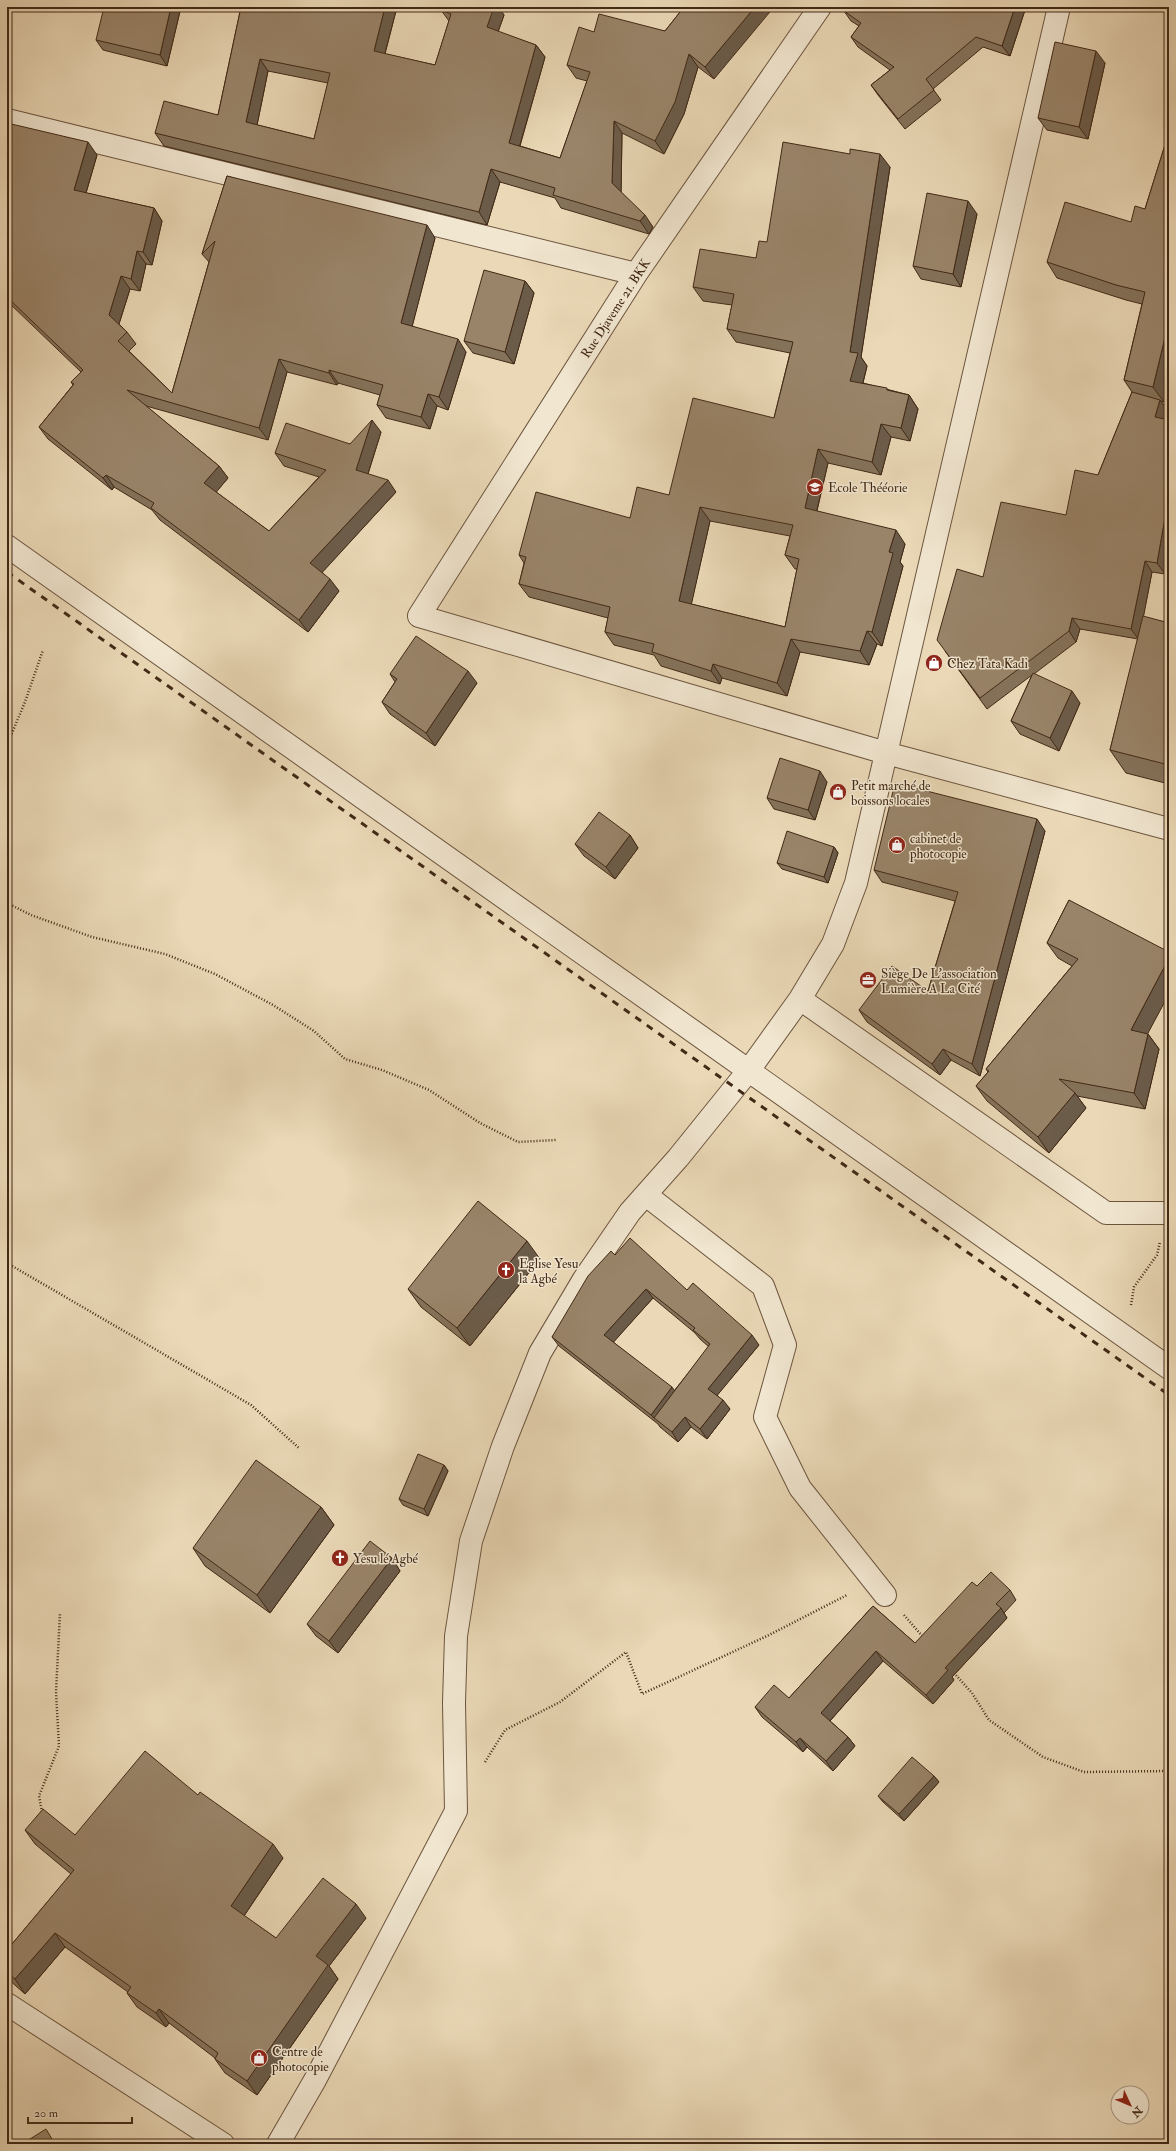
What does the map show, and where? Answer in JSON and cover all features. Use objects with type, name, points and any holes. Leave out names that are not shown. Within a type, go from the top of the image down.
[{"type":"street","name":"Rue Djaveme 21. BKK","points":[[820,7],[636,274],[419,616],[886,753]]},
{"type":"street","points":[[278,2144],[314,2080],[456,1811],[454,1704],[456,1636],[471,1541],[503,1446],[540,1353],[584,1279],[630,1212],[646,1195],[749,1070],[800,999],[832,944],[856,883],[1059,7]]},
{"type":"street","points":[[7,120],[636,274]]},
{"type":"street","points":[[7,546],[1169,1368]]},
{"type":"street","points":[[886,753],[1169,829]]},
{"type":"street","points":[[800,999],[1106,1212],[1168,1207]]},
{"type":"street","points":[[646,1195],[763,1286],[784,1345],[765,1417],[800,1488],[885,1595]]},
{"type":"street","points":[[7,2004],[223,2144]]},
{"type":"path","points":[[7,745],[25,702],[43,650]]},
{"type":"path","points":[[7,903],[31,914],[92,937],[165,954],[215,974],[273,1005],[314,1031],[346,1059],[382,1070],[429,1090],[480,1123],[518,1142],[556,1140]]},
{"type":"path","points":[[1134,1287],[1157,1255]]},
{"type":"path","points":[[7,1263],[251,1405],[299,1448]]},
{"type":"path","points":[[485,1764],[505,1730],[560,1702],[626,1652],[642,1694],[767,1636],[853,1592],[885,1595],[924,1638]]},
{"type":"path","points":[[43,1814],[39,1796],[59,1746],[56,1692],[60,1613]]},
{"type":"path","points":[[953,1672],[972,1693],[989,1720],[1043,1757],[1084,1772],[1169,1771]]},
{"type":"building","points":[[104,7],[171,7],[160,55],[96,40]]},
{"type":"building","points":[[241,7],[385,7],[374,51],[435,65],[451,14],[441,10],[443,7],[494,7],[487,27],[536,45],[509,143],[560,158],[590,72],[567,65],[579,27],[594,32],[599,14],[665,31],[684,7],[755,7],[705,67],[689,54],[675,102],[655,141],[614,121],[612,183],[645,215],[640,221],[553,195],[555,188],[491,169],[479,212],[155,133],[164,101],[218,115]],"holes":[[[260,59],[330,73],[314,139],[246,122]]]},
{"type":"building","points":[[846,7],[1015,7],[1002,46],[976,37],[926,79],[934,90],[898,119],[871,85],[894,67],[851,37],[861,23],[844,11]]},
{"type":"building","points":[[1055,42],[1096,51],[1079,127],[1038,118]]},
{"type":"building","points":[[7,123],[88,142],[74,190],[154,208],[143,252],[137,251],[131,279],[121,276],[109,315],[127,332],[118,341],[172,393],[215,241],[202,254],[227,176],[427,225],[401,323],[458,339],[439,397],[428,394],[421,417],[377,405],[383,385],[329,370],[329,373],[279,359],[259,428],[127,390],[219,466],[204,483],[269,531],[326,470],[275,453],[286,423],[350,444],[372,420],[356,470],[388,480],[310,563],[330,579],[299,620],[151,508],[154,503],[106,475],[103,478],[39,427],[74,384],[71,382],[83,370],[7,297]]},
{"type":"building","points":[[1169,132],[1169,321],[1153,387],[1124,380],[1145,292],[1116,285],[1047,262],[1065,202],[1131,222],[1135,206],[1145,209]]},
{"type":"building","points":[[783,142],[850,154],[850,149],[880,154],[850,352],[858,353],[850,381],[887,388],[887,390],[909,395],[901,428],[881,424],[872,462],[818,449],[805,508],[896,530],[889,552],[893,553],[872,632],[867,631],[860,651],[791,639],[777,683],[713,664],[711,671],[652,652],[654,644],[605,632],[610,607],[519,584],[526,557],[519,555],[536,492],[630,518],[637,487],[669,495],[693,398],[774,418],[793,342],[727,329],[734,294],[693,287],[700,249],[756,258],[759,241],[767,242]],"holes":[[[700,507],[793,525],[785,555],[799,559],[785,627],[679,601]]]},
{"type":"building","points":[[927,193],[968,201],[953,274],[913,266]]},
{"type":"building","points":[[484,270],[525,281],[505,352],[464,341]]},
{"type":"building","points":[[1132,392],[1160,400],[1155,417],[1169,420],[1169,506],[1167,506],[1157,563],[1145,561],[1131,629],[1072,618],[1069,631],[980,698],[937,640],[957,569],[983,577],[1001,502],[1066,515],[1075,470],[1098,475]]},
{"type":"building","points":[[1143,616],[1169,623],[1169,765],[1110,750]]},
{"type":"building","points":[[416,636],[468,671],[426,733],[382,702],[397,679],[390,674]]},
{"type":"building","points":[[1033,673],[1072,691],[1050,738],[1011,721]]},
{"type":"building","points":[[780,758],[820,771],[808,810],[767,798]]},
{"type":"building","points":[[895,783],[1037,819],[972,1064],[943,1049],[932,1064],[859,1010],[892,966],[928,991],[958,892],[874,870]]},
{"type":"building","points":[[599,812],[630,835],[606,867],[575,844]]},
{"type":"building","points":[[787,831],[834,847],[824,877],[777,863]]},
{"type":"building","points":[[1069,900],[1169,952],[1169,958],[1131,1030],[1148,1034],[1134,1093],[1059,1079],[1075,1093],[1038,1137],[976,1086],[989,1071],[986,1069],[1078,959],[1047,943]]},
{"type":"building","points":[[478,1201],[527,1241],[457,1328],[408,1289]]},
{"type":"building","points":[[630,1238],[687,1290],[693,1283],[752,1335],[708,1389],[723,1400],[700,1429],[685,1417],[672,1432],[654,1418],[710,1344],[693,1330],[695,1328],[646,1289],[604,1335],[672,1387],[651,1415],[552,1337],[588,1276],[611,1251],[615,1255]]},
{"type":"building","points":[[418,1454],[444,1465],[424,1509],[399,1499]]},
{"type":"building","points":[[256,1460],[321,1507],[257,1595],[193,1548]]},
{"type":"building","points":[[370,1541],[392,1558],[329,1641],[307,1624]]},
{"type":"building","points":[[991,1572],[1010,1590],[996,1604],[1001,1608],[945,1668],[948,1670],[926,1695],[876,1651],[821,1713],[848,1737],[826,1761],[800,1738],[796,1742],[755,1707],[774,1685],[789,1698],[873,1606],[915,1643],[972,1582],[977,1586]]},
{"type":"building","points":[[145,1751],[198,1795],[200,1792],[273,1844],[231,1906],[276,1938],[323,1878],[356,1904],[316,1956],[328,1965],[247,2081],[215,2059],[218,2053],[159,2009],[156,2013],[127,1993],[131,1987],[55,1933],[15,1979],[7,1973],[7,1950],[74,1870],[25,1830],[43,1809],[75,1835]]},
{"type":"building","points":[[912,1757],[934,1776],[899,1814],[878,1796]]},
{"type":"building","points":[[46,2129],[55,2144],[22,2144]]},
{"type":"railway","points":[[7,572],[1169,1395]]},
{"type":"place","name":"Ecole Thééorie","points":[[815,487]]},
{"type":"place","name":"Chez Tata Kadi","points":[[934,663]]},
{"type":"place","name":"Petit marché de boissons locales","points":[[838,792]]},
{"type":"place","name":"cabinet de photocopie","points":[[897,845]]},
{"type":"place","name":"Siège De L'association Lumière A La Cité","points":[[868,980]]},
{"type":"place","name":"Eglise Yesu la Agbé","points":[[506,1270]]},
{"type":"place","name":"Yesu lé Agbé","points":[[340,1558]]},
{"type":"place","name":"Centre de photocopie","points":[[259,2058]]}]
